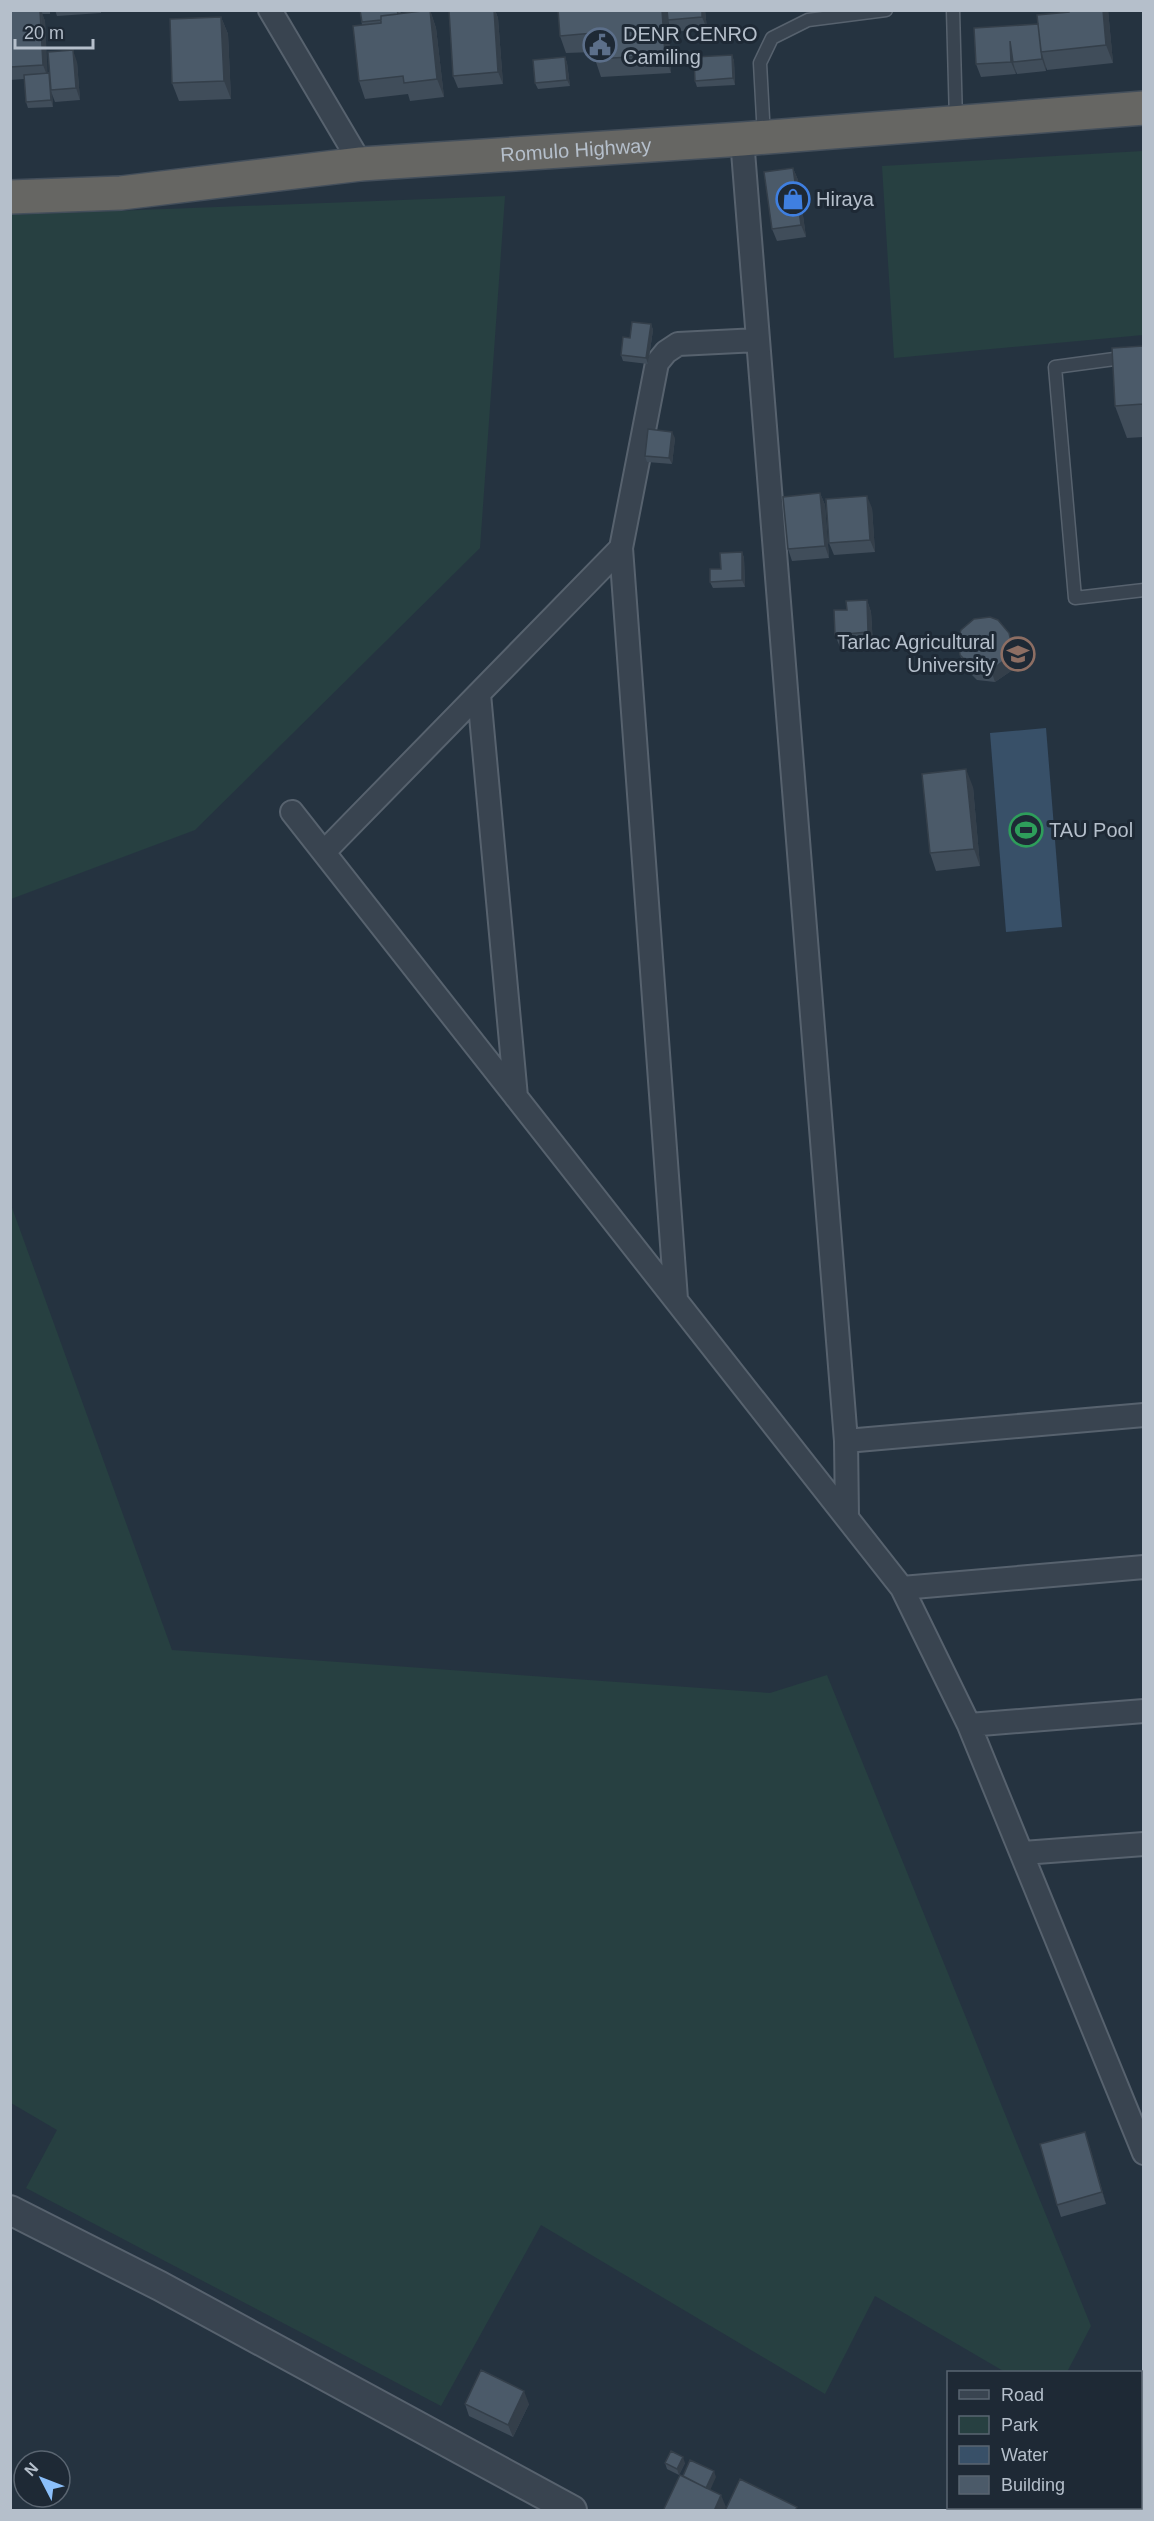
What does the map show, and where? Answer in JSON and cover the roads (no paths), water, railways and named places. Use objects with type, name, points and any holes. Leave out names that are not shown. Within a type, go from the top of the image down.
[{"type":"highway","name":"Romulo Highway","points":[[10,197],[121,193],[361,164],[753,138],[1143,108]]},
{"type":"street","points":[[270,10],[361,164]]},
{"type":"street","points":[[753,138],[758,340],[846,1441],[847,1517]]},
{"type":"street","points":[[676,1299],[621,548],[657,363],[666,352],[678,344],[758,340]]},
{"type":"street","points":[[324,852],[621,548]]},
{"type":"street","points":[[479,694],[516,1096]]},
{"type":"street","points":[[292,812],[902,1588],[969,1725],[1023,1853],[1143,2153]]},
{"type":"street","points":[[846,1441],[1143,1414]]},
{"type":"street","points":[[902,1588],[1143,1567]]},
{"type":"street","points":[[969,1725],[1143,1711]]},
{"type":"street","points":[[1023,1853],[1143,1844]]},
{"type":"street","points":[[10,2210],[160,2286],[572,2511]]},
{"type":"lane","points":[[753,138],[760,63],[772,38],[808,20],[886,10]]},
{"type":"lane","points":[[953,10],[956,122]]},
{"type":"lane","points":[[1143,355],[1055,367],[1075,598],[1143,590]]},
{"type":"water","name":"TAU Pool","points":[[1046,728],[1062,927],[1006,932],[990,733]]},
{"type":"place","name":"DENR CENRO Camiling","points":[[600,45]]},
{"type":"place","name":"Hiraya","points":[[793,199]]},
{"type":"place","name":"Tarlac Agricultural University","points":[[1018,654]]},
{"type":"place","name":"TAU Pool","points":[[1026,830]]}]
